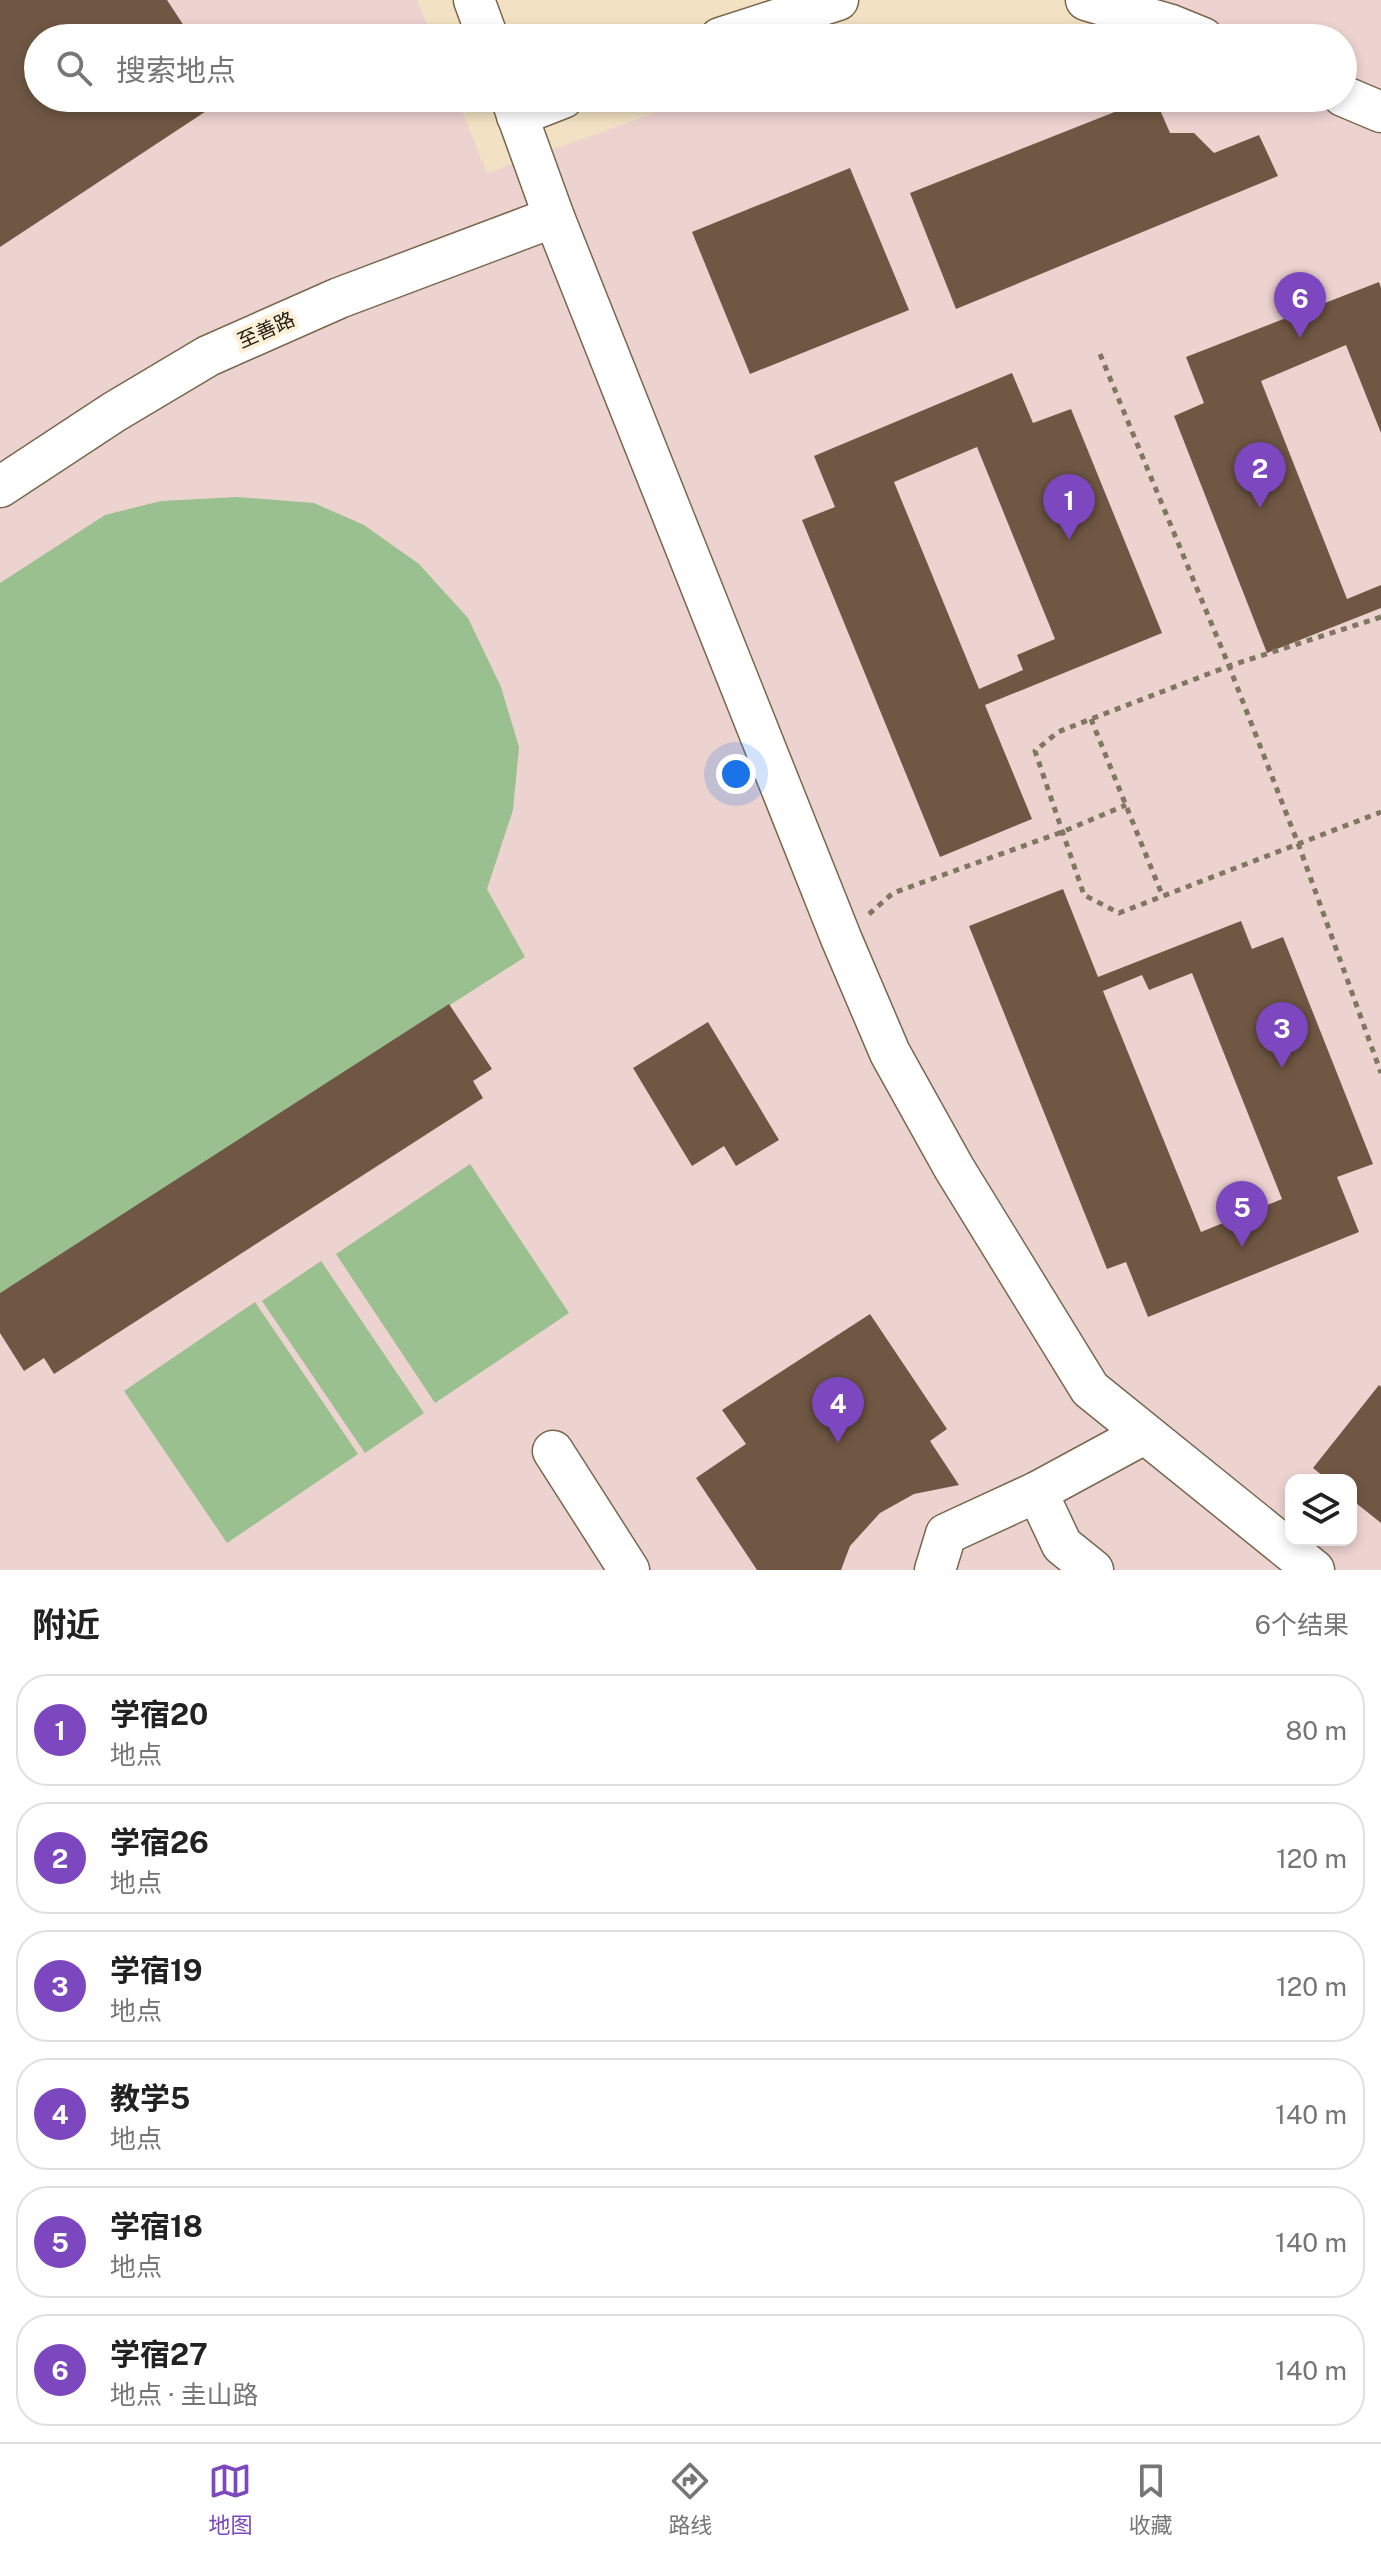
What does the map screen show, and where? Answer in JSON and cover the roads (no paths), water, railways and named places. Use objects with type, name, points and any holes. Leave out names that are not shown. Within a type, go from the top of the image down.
[{"type":"street","points":[[474,0],[483,24]]},
{"type":"street","points":[[763,24],[838,0]]},
{"type":"street","points":[[1086,0],[1168,24]]},
{"type":"street","points":[[1357,102],[1381,112]]},
{"type":"street","points":[[516,112],[554,217],[841,938],[890,1053],[954,1168],[1090,1389],[1314,1570]]},
{"type":"street","name":"至善路","points":[[0,487],[114,412],[208,356],[339,298],[554,217]]},
{"type":"street","points":[[935,1570],[946,1534],[1037,1492],[1144,1434]]},
{"type":"street","points":[[553,1451],[629,1570]]},
{"type":"street","points":[[1037,1492],[1062,1545],[1093,1570]]},
{"type":"place","name":"学宿27","points":[[1300,338]]},
{"type":"place","name":"学宿26","points":[[1260,508]]},
{"type":"place","name":"学宿20","points":[[1069,540]]},
{"type":"place","name":"学宿19","points":[[1282,1068]]},
{"type":"place","name":"学宿18","points":[[1242,1247]]},
{"type":"place","name":"教学5","points":[[838,1443]]}]
